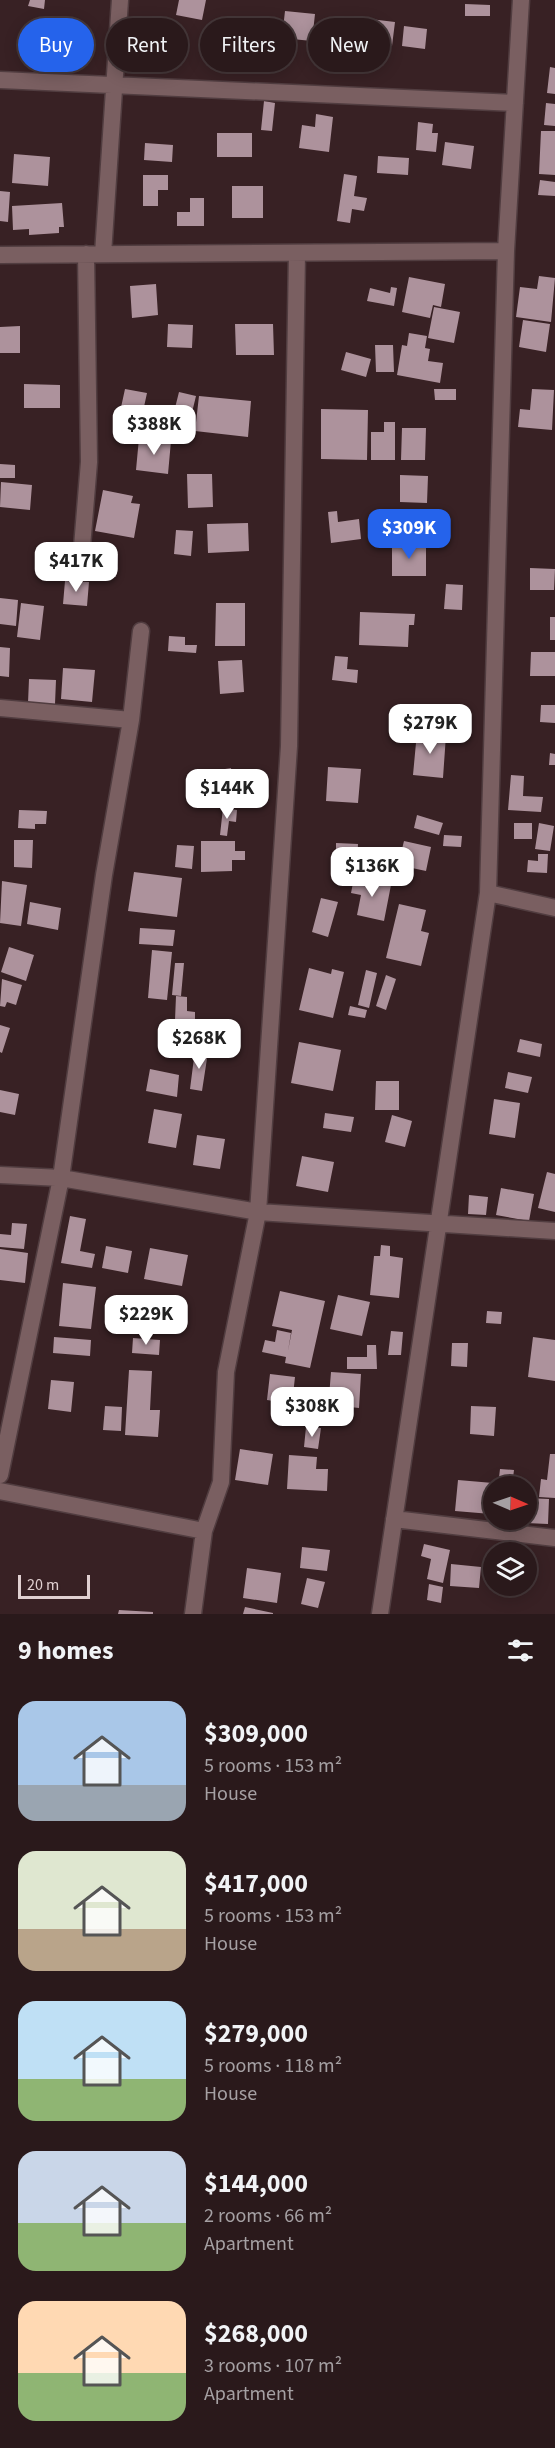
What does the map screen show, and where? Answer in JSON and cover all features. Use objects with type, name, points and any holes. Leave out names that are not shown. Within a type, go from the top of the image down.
[{"type":"street","points":[[81,559],[89,462],[94,254],[114,84],[120,0]]},
{"type":"street","points":[[380,1614],[488,893],[506,251],[521,0]]},
{"type":"street","points":[[0,80],[515,103]]},
{"type":"street","points":[[0,255],[506,251]]},
{"type":"street","points":[[193,1614],[204,1531],[221,1482],[226,1371],[258,1212],[289,746],[297,253]]},
{"type":"street","points":[[0,1475],[61,1178],[104,875],[131,720],[141,631]]},
{"type":"street","points":[[0,708],[131,720]]},
{"type":"street","points":[[488,893],[555,908]]},
{"type":"street","points":[[0,1175],[61,1178],[258,1212],[555,1232]]},
{"type":"street","points":[[0,1491],[204,1531]]},
{"type":"street","points":[[394,1519],[555,1538]]},
{"type":"building","points":[[30,0],[45,0],[44,9],[28,6]]},
{"type":"building","points":[[179,0],[206,0],[202,18],[200,20],[176,15]]},
{"type":"building","points":[[465,4],[490,5],[490,16],[465,16]]},
{"type":"building","points":[[285,11],[315,14],[315,18],[308,18],[308,41],[296,39],[296,18],[284,18]]},
{"type":"building","points":[[390,21],[395,22],[392,46],[390,46]]},
{"type":"building","points":[[404,26],[427,29],[425,49],[402,46]]},
{"type":"building","points":[[550,67],[555,68],[555,94],[547,93]]},
{"type":"building","points":[[264,101],[275,103],[272,131],[261,130]]},
{"type":"building","points":[[546,103],[555,104],[555,126],[544,125]]},
{"type":"building","points":[[316,114],[333,117],[329,152],[299,148],[302,125],[315,127]]},
{"type":"building","points":[[418,122],[433,124],[432,133],[438,133],[436,152],[416,150]]},
{"type":"building","points":[[541,131],[555,131],[555,175],[539,174]]},
{"type":"building","points":[[217,133],[252,133],[252,157],[217,157]]},
{"type":"building","points":[[445,142],[474,146],[471,169],[442,165]]},
{"type":"building","points":[[145,143],[173,145],[172,162],[144,160]]},
{"type":"building","points":[[14,154],[50,157],[48,186],[12,183]]},
{"type":"building","points":[[378,156],[409,158],[408,175],[377,173]]},
{"type":"building","points":[[344,174],[357,176],[354,196],[367,198],[364,211],[352,209],[350,223],[337,221]]},
{"type":"building","points":[[143,175],[168,175],[168,190],[158,190],[158,206],[143,206]]},
{"type":"building","points":[[540,180],[555,182],[555,196],[538,195]]},
{"type":"building","points":[[232,186],[263,186],[263,218],[232,218]]},
{"type":"building","points":[[0,191],[10,192],[8,222],[0,221]]},
{"type":"building","points":[[190,198],[204,198],[204,226],[177,226],[177,212],[190,212]]},
{"type":"building","points":[[62,203],[64,227],[59,227],[59,233],[29,235],[29,229],[13,230],[12,206]]},
{"type":"building","points":[[539,276],[555,278],[551,322],[516,317],[520,287],[537,289]]},
{"type":"building","points":[[409,277],[445,284],[441,307],[433,305],[430,318],[402,312]]},
{"type":"building","points":[[156,284],[158,315],[132,318],[130,286]]},
{"type":"building","points":[[391,287],[397,288],[394,306],[367,301],[370,288],[390,293]]},
{"type":"building","points":[[434,307],[460,312],[454,343],[428,338]]},
{"type":"building","points":[[523,320],[550,324],[546,352],[519,347]]},
{"type":"building","points":[[168,324],[193,325],[192,348],[167,347]]},
{"type":"building","points":[[235,324],[273,324],[274,355],[236,355]]},
{"type":"building","points":[[20,326],[20,353],[0,353],[0,327]]},
{"type":"building","points":[[409,333],[427,336],[425,348],[430,349],[428,361],[443,363],[440,383],[397,375],[402,345],[407,346]]},
{"type":"building","points":[[375,345],[393,345],[394,372],[376,372]]},
{"type":"building","points":[[346,352],[371,359],[366,377],[341,370]]},
{"type":"building","points":[[24,384],[60,385],[60,408],[24,408]]},
{"type":"building","points":[[125,389],[147,393],[142,416],[120,412]]},
{"type":"building","points":[[434,389],[456,389],[456,400],[435,400]]},
{"type":"building","points":[[532,389],[554,390],[552,430],[518,427],[520,409],[530,410]]},
{"type":"building","points":[[179,392],[196,396],[187,433],[170,428]]},
{"type":"building","points":[[199,396],[251,401],[248,437],[195,431]]},
{"type":"building","points":[[321,409],[368,410],[367,460],[321,459]]},
{"type":"building","points":[[384,422],[395,422],[395,460],[371,460],[371,432],[384,432]]},
{"type":"building","points":[[402,428],[426,428],[425,460],[401,460]]},
{"type":"building","points":[[139,438],[171,441],[168,474],[136,470]]},
{"type":"building","points":[[0,464],[15,465],[15,478],[0,478]]},
{"type":"building","points":[[187,474],[212,474],[213,507],[188,508]]},
{"type":"building","points":[[400,475],[428,476],[427,503],[400,502]]},
{"type":"building","points":[[1,482],[32,485],[30,510],[0,507]]},
{"type":"building","points":[[103,490],[133,496],[131,503],[140,504],[134,538],[95,531]]},
{"type":"building","points":[[337,511],[338,522],[359,519],[361,539],[331,543],[328,512]]},
{"type":"building","points":[[248,523],[249,551],[208,553],[207,524]]},
{"type":"building","points":[[176,530],[193,531],[191,556],[174,554]]},
{"type":"building","points":[[426,543],[426,576],[392,576],[392,544]]},
{"type":"building","points":[[97,552],[118,554],[116,577],[94,574]]},
{"type":"building","points":[[530,568],[555,569],[554,590],[530,590]]},
{"type":"building","points":[[65,581],[89,582],[87,606],[63,604]]},
{"type":"building","points":[[446,584],[463,585],[462,610],[444,609]]},
{"type":"building","points":[[0,598],[18,600],[16,626],[0,624]]},
{"type":"building","points":[[21,603],[44,606],[40,640],[17,637]]},
{"type":"building","points":[[216,603],[245,603],[245,646],[215,646]]},
{"type":"building","points":[[360,612],[415,614],[414,625],[409,625],[408,647],[359,645]]},
{"type":"building","points":[[550,617],[555,617],[555,640],[550,640]]},
{"type":"building","points":[[169,636],[185,637],[185,645],[197,645],[196,653],[168,651]]},
{"type":"building","points":[[0,647],[10,648],[9,677],[0,676]]},
{"type":"building","points":[[531,652],[555,652],[555,676],[530,676]]},
{"type":"building","points":[[335,656],[348,657],[347,669],[358,670],[357,683],[332,680]]},
{"type":"building","points":[[242,660],[244,692],[220,694],[218,661]]},
{"type":"building","points":[[63,668],[95,670],[92,702],[61,699]]},
{"type":"building","points":[[29,679],[56,680],[55,704],[28,703]]},
{"type":"building","points":[[541,705],[555,705],[555,723],[540,722]]},
{"type":"building","points":[[417,732],[446,735],[443,778],[413,775]]},
{"type":"building","points":[[550,753],[555,754],[555,765],[549,765]]},
{"type":"building","points":[[328,767],[361,769],[358,803],[326,801]]},
{"type":"building","points":[[231,768],[234,796],[211,799],[208,777],[220,776],[219,770]]},
{"type":"building","points":[[511,775],[524,776],[523,796],[543,797],[541,812],[508,810]]},
{"type":"building","points":[[223,808],[237,810],[236,822],[229,821],[227,836],[220,835]]},
{"type":"building","points":[[19,810],[47,811],[46,824],[35,824],[35,829],[18,828]]},
{"type":"building","points":[[417,815],[443,823],[439,835],[414,828]]},
{"type":"building","points":[[514,823],[532,823],[532,839],[514,839]]},
{"type":"building","points":[[539,823],[554,826],[550,851],[535,849]]},
{"type":"building","points":[[444,835],[462,836],[461,847],[443,846]]},
{"type":"building","points":[[14,840],[33,840],[32,868],[14,867]]},
{"type":"building","points":[[201,841],[235,841],[235,851],[245,851],[245,860],[232,860],[232,871],[201,872]]},
{"type":"building","points":[[404,841],[431,847],[426,871],[398,865]]},
{"type":"building","points":[[336,843],[358,844],[357,865],[336,865]]},
{"type":"building","points":[[177,845],[194,846],[192,869],[175,867]]},
{"type":"building","points":[[538,854],[548,854],[547,873],[527,872],[528,860],[538,861]]},
{"type":"building","points":[[134,872],[182,878],[177,917],[128,911]]},
{"type":"building","points":[[354,878],[391,885],[384,921],[357,915],[361,895],[351,893]]},
{"type":"building","points":[[2,881],[27,885],[21,926],[0,923]]},
{"type":"building","points":[[321,898],[338,902],[328,937],[312,932]]},
{"type":"building","points":[[30,902],[61,908],[58,930],[27,924]]},
{"type":"building","points":[[399,904],[426,910],[421,931],[429,933],[421,966],[386,958]]},
{"type":"building","points":[[140,928],[175,930],[173,946],[139,944]]},
{"type":"building","points":[[9,947],[34,955],[26,981],[1,972]]},
{"type":"building","points":[[152,950],[172,952],[167,1000],[148,998]]},
{"type":"building","points":[[175,963],[184,963],[181,996],[172,995]]},
{"type":"building","points":[[309,968],[331,974],[332,969],[344,972],[333,1018],[299,1010]]},
{"type":"building","points":[[366,970],[377,973],[369,1008],[358,1005]]},
{"type":"building","points":[[386,975],[396,979],[386,1010],[376,1006]]},
{"type":"building","points":[[2,979],[22,985],[16,1005],[7,1002],[5,1007],[0,1006]]},
{"type":"building","points":[[176,996],[187,997],[187,1011],[195,1012],[195,1021],[175,1020]]},
{"type":"building","points":[[350,1006],[367,1010],[365,1018],[348,1015]]},
{"type":"building","points":[[0,1025],[10,1028],[2,1053],[0,1052]]},
{"type":"building","points":[[520,1039],[542,1044],[540,1057],[517,1052]]},
{"type":"building","points":[[299,1042],[341,1050],[333,1091],[291,1083]]},
{"type":"building","points":[[195,1050],[208,1052],[202,1091],[190,1089]]},
{"type":"building","points":[[150,1069],[179,1075],[177,1097],[146,1091]]},
{"type":"building","points":[[508,1072],[532,1077],[528,1093],[505,1088]]},
{"type":"building","points":[[376,1081],[399,1081],[399,1110],[375,1110]]},
{"type":"building","points":[[0,1090],[19,1094],[15,1115],[0,1112]]},
{"type":"building","points":[[494,1099],[520,1103],[515,1138],[489,1134]]},
{"type":"building","points":[[154,1109],[182,1114],[176,1148],[148,1143]]},
{"type":"building","points":[[325,1113],[354,1117],[351,1132],[323,1128]]},
{"type":"building","points":[[392,1115],[412,1121],[405,1147],[385,1142]]},
{"type":"building","points":[[197,1135],[225,1139],[220,1169],[193,1165]]},
{"type":"building","points":[[302,1156],[334,1162],[328,1192],[296,1186]]},
{"type":"building","points":[[547,1172],[555,1174],[555,1212],[538,1208]]},
{"type":"building","points":[[501,1188],[534,1194],[529,1221],[496,1215]]},
{"type":"building","points":[[469,1195],[488,1197],[486,1215],[468,1214]]},
{"type":"building","points":[[70,1216],[86,1219],[80,1251],[95,1254],[92,1268],[61,1263]]},
{"type":"building","points":[[12,1223],[27,1224],[24,1249],[0,1247],[0,1234],[11,1235]]},
{"type":"building","points":[[381,1245],[390,1246],[390,1256],[403,1258],[399,1298],[370,1295],[374,1256],[380,1256]]},
{"type":"building","points":[[106,1246],[132,1251],[128,1273],[102,1268]]},
{"type":"building","points":[[150,1248],[188,1255],[182,1286],[144,1279]]},
{"type":"building","points":[[0,1249],[28,1253],[25,1283],[0,1280]]},
{"type":"building","points":[[63,1283],[96,1287],[91,1329],[59,1326]]},
{"type":"building","points":[[280,1291],[325,1301],[310,1368],[285,1363],[286,1357],[262,1352],[265,1340],[275,1342],[277,1330],[291,1333],[288,1351],[292,1330],[272,1326]]},
{"type":"building","points":[[338,1295],[370,1302],[362,1336],[330,1329]]},
{"type":"building","points":[[487,1311],[502,1312],[501,1324],[486,1323]]},
{"type":"building","points":[[391,1331],[403,1332],[401,1355],[388,1355]]},
{"type":"building","points":[[54,1337],[91,1340],[90,1356],[53,1353]]},
{"type":"building","points":[[533,1337],[555,1340],[555,1381],[528,1377]]},
{"type":"building","points":[[133,1338],[160,1340],[159,1355],[132,1353]]},
{"type":"building","points":[[452,1343],[468,1343],[467,1367],[451,1366]]},
{"type":"building","points":[[367,1345],[376,1345],[377,1369],[347,1369],[347,1357],[367,1357]]},
{"type":"building","points":[[129,1370],[152,1371],[150,1410],[160,1410],[158,1437],[125,1435]]},
{"type":"building","points":[[331,1372],[361,1374],[359,1408],[340,1406],[341,1397],[329,1397]]},
{"type":"building","points":[[270,1374],[295,1377],[292,1404],[267,1400]]},
{"type":"building","points":[[51,1380],[74,1382],[71,1412],[48,1409]]},
{"type":"building","points":[[105,1406],[122,1407],[121,1431],[103,1430]]},
{"type":"building","points":[[471,1406],[496,1407],[494,1436],[470,1434]]},
{"type":"building","points":[[306,1427],[321,1428],[318,1449],[304,1447]]},
{"type":"building","points":[[240,1449],[273,1454],[268,1485],[235,1480]]},
{"type":"building","points":[[550,1454],[555,1454],[555,1498],[539,1497],[541,1479],[547,1480]]},
{"type":"building","points":[[289,1455],[317,1457],[316,1469],[328,1469],[327,1491],[287,1489]]},
{"type":"building","points":[[500,1469],[514,1470],[513,1476],[499,1476]]},
{"type":"building","points":[[458,1480],[483,1482],[483,1513],[455,1511]]},
{"type":"building","points":[[537,1498],[549,1499],[548,1524],[537,1524]]},
{"type":"building","points":[[424,1544],[450,1550],[443,1583],[427,1579],[431,1559],[421,1556]]},
{"type":"building","points":[[302,1547],[330,1550],[327,1571],[300,1568]]},
{"type":"building","points":[[451,1564],[481,1567],[479,1588],[450,1586]]},
{"type":"building","points":[[247,1568],[281,1573],[277,1603],[243,1598]]},
{"type":"building","points":[[307,1578],[325,1582],[318,1608],[301,1604]]},
{"type":"building","points":[[429,1584],[443,1587],[441,1603],[427,1600]]},
{"type":"building","points":[[245,1607],[273,1613],[273,1614],[243,1614]]},
{"type":"building","points":[[119,1610],[153,1612],[153,1614],[118,1614]]}]
